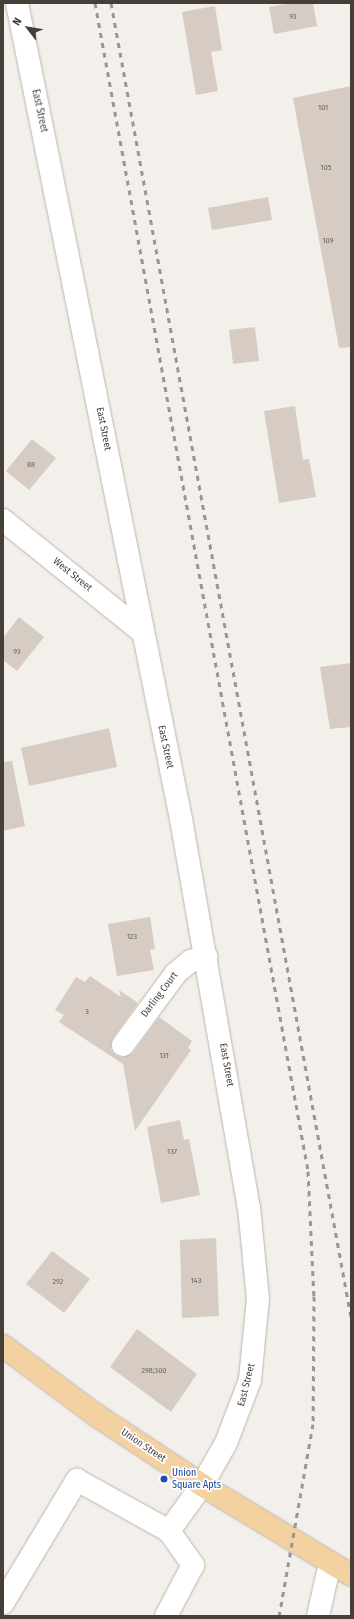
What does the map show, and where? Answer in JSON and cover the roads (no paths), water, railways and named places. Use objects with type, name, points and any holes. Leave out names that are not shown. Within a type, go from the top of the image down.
[{"type":"main road","name":"Union Street","points":[[3,1346],[96,1415],[202,1485],[351,1575]]},
{"type":"street","name":"East Street","points":[[17,3],[87,343],[141,631],[206,957],[248,1200],[258,1298],[250,1380],[240,1414],[202,1485],[169,1531]]},
{"type":"street","name":"West Street","points":[[3,520],[141,631]]},
{"type":"street","name":"Darling Court","points":[[123,1045],[176,973],[191,961],[206,957]]},
{"type":"street","points":[[3,1603],[77,1480],[169,1531],[193,1565],[166,1616]]},
{"type":"street","points":[[318,1616],[330,1563]]},
{"type":"railway","points":[[95,3],[308,1171],[314,1296],[313,1424],[279,1616]]},
{"type":"railway","points":[[111,3],[351,1317]]},
{"type":"place","name":"Union Square Apts","points":[[164,1479]]}]
